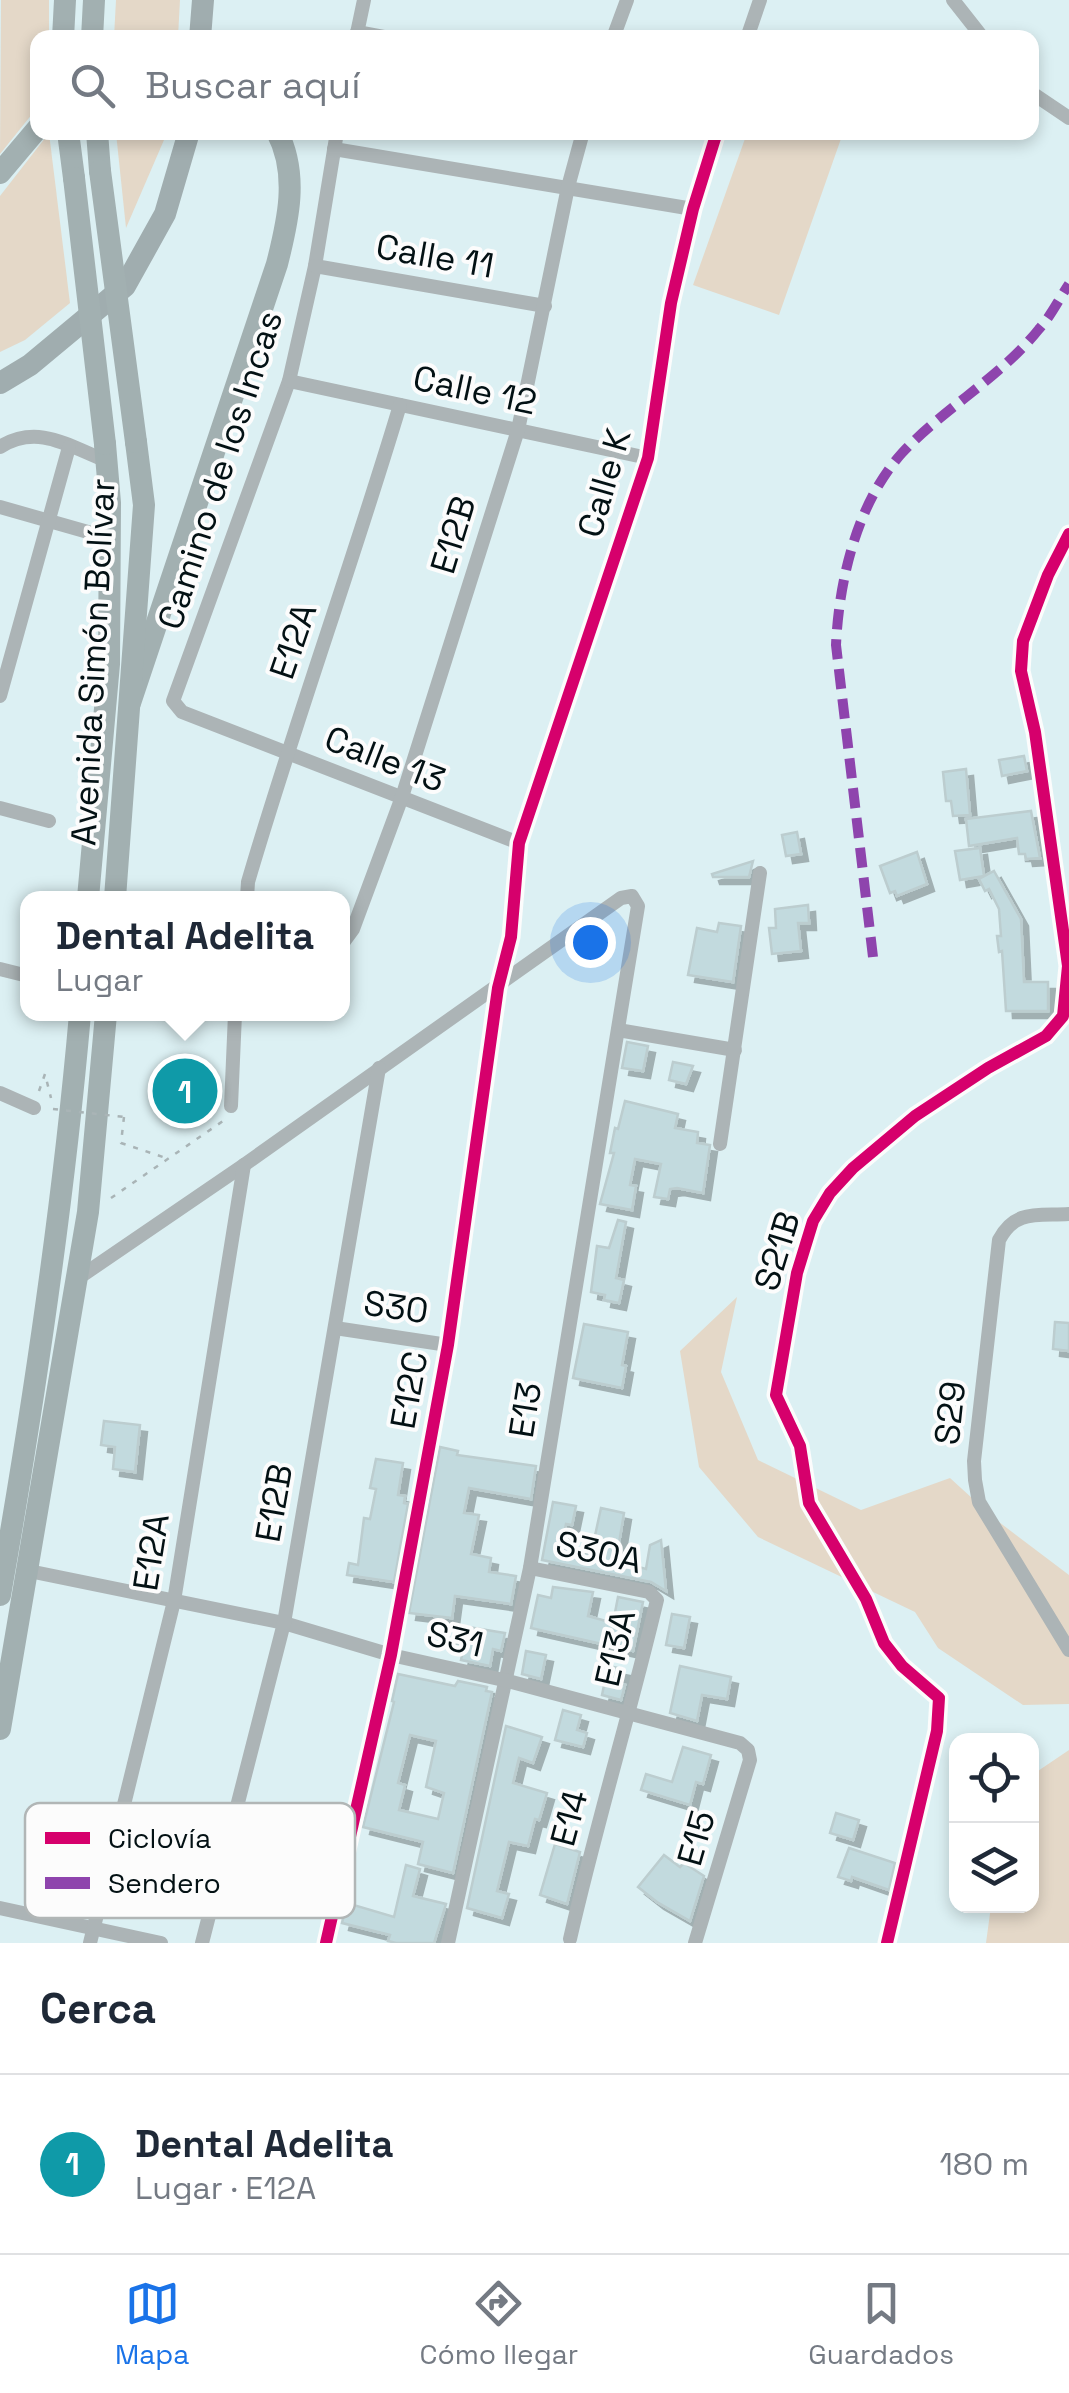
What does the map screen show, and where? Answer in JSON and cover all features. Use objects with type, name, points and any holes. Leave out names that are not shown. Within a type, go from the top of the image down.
[{"type":"highway","points":[[63,30],[65,0]]},
{"type":"highway","points":[[92,30],[94,0]]},
{"type":"highway","points":[[0,173],[30,137]]},
{"type":"highway","name":"Avenida Simón Bolívar","points":[[69,140],[110,503],[109,664],[89,891]]},
{"type":"highway","name":"Avenida Simón Bolívar","points":[[98,140],[144,505],[116,891]]},
{"type":"highway","points":[[130,703],[277,264],[290,198],[287,160],[280,140]]},
{"type":"highway","points":[[0,1595],[26,1446],[79,1021]]},
{"type":"highway","points":[[0,1729],[88,1212],[105,1021]]},
{"type":"main road","points":[[201,30],[203,0]]},
{"type":"main road","points":[[0,382],[30,365],[124,286],[165,214],[187,140]]},
{"type":"street","points":[[358,30],[364,0]]},
{"type":"street","points":[[616,30],[626,0]]},
{"type":"street","points":[[750,30],[760,0]]},
{"type":"street","points":[[953,0],[977,30]]},
{"type":"street","points":[[1039,99],[1069,118]]},
{"type":"street","name":"Camino de los Incas","points":[[175,707],[173,700],[289,381],[315,266],[336,140]]},
{"type":"street","name":"E12B","points":[[350,934],[402,798],[518,430],[568,187],[582,140]]},
{"type":"street","name":"Calle K","points":[[519,842],[648,458],[671,304],[693,209],[715,140]]},
{"type":"street","points":[[334,149],[693,209]]},
{"type":"street","name":"Calle 11","points":[[315,266],[545,306]]},
{"type":"street","name":"Calle 12","points":[[289,381],[648,458]]},
{"type":"street","name":"E12A","points":[[249,891],[286,752],[358,546],[400,405]]},
{"type":"street","points":[[0,446],[43,434],[69,447],[106,452]]},
{"type":"street","points":[[0,696],[69,447]]},
{"type":"street","points":[[0,506],[94,534]]},
{"type":"street","name":"S21B","points":[[887,1943],[937,1731],[939,1698],[902,1666],[884,1643],[866,1599],[809,1503],[800,1446],[776,1395],[797,1273],[813,1221],[830,1193],[853,1168],[916,1116],[988,1068],[1046,1036],[1063,1016],[1068,966],[1035,732],[1021,672],[1023,640],[1069,534]]},
{"type":"street","name":"Calle 13","points":[[175,707],[519,842]]},
{"type":"street","points":[[0,808],[48,821]]},
{"type":"street","name":"E12C","points":[[355,1816],[392,1655],[448,1345],[498,988],[511,937],[519,842]]},
{"type":"street","points":[[720,1144],[760,873]]},
{"type":"street","name":"E13","points":[[448,1943],[530,1568],[638,906],[632,896],[621,898],[498,988]]},
{"type":"street","points":[[77,1279],[498,988]]},
{"type":"street","points":[[231,1106],[239,1021]]},
{"type":"street","points":[[618,1030],[735,1050]]},
{"type":"street","name":"E12B","points":[[238,1803],[284,1623],[379,1068]]},
{"type":"street","points":[[0,1093],[34,1108]]},
{"type":"street","name":"E12A","points":[[125,1803],[174,1601],[244,1165]]},
{"type":"street","name":"S29","points":[[1069,1214],[1016,1218],[1006,1225],[998,1240],[974,1462],[979,1502],[1069,1650]]},
{"type":"street","name":"S30","points":[[335,1328],[448,1345]]},
{"type":"street","name":"S30A","points":[[530,1568],[654,1596]]},
{"type":"street","name":"S31","points":[[29,1571],[284,1623],[392,1655],[508,1681],[740,1744],[748,1750]]},
{"type":"street","name":"E13A","points":[[630,1714],[657,1600],[654,1596]]},
{"type":"street","name":"E14","points":[[570,1939],[593,1840],[630,1714]]},
{"type":"street","name":"E15","points":[[696,1943],[750,1760],[748,1750]]},
{"type":"street","points":[[0,1908],[25,1916]]},
{"type":"street","points":[[33,1918],[92,1936],[161,1943]]},
{"type":"street","name":"E12B","points":[[202,1943],[208,1918]]},
{"type":"street","name":"E12C","points":[[326,1943],[332,1918]]},
{"type":"path","points":[[34,1108],[45,1074],[53,1109],[124,1118],[122,1143],[170,1160]]},
{"type":"path","points":[[88,1212],[220,1125],[231,1106]]},
{"type":"shaded area","points":[[1,0],[49,0],[49,30],[30,30],[30,117],[0,154]]},
{"type":"shaded area","points":[[116,0],[180,0],[178,30],[114,30]]},
{"type":"shaded area","points":[[44,140],[50,140],[70,303],[25,340],[0,352],[0,196]]},
{"type":"shaded area","points":[[117,140],[164,140],[126,228]]},
{"type":"shaded area","points":[[745,140],[841,140],[779,315],[693,285]]},
{"type":"shaded area","points":[[737,1297],[721,1372],[758,1460],[861,1510],[950,1478],[995,1519],[1069,1575],[1069,1704],[1023,1705],[938,1648],[915,1612],[758,1537],[699,1467],[680,1351]]},
{"type":"shaded area","points":[[1069,1750],[1069,1943],[986,1943],[990,1913],[1039,1913],[1039,1770]]},
{"type":"building","points":[[1024,756],[1027,771],[1002,776],[999,760]]},
{"type":"building","points":[[966,769],[970,815],[953,816],[951,801],[946,801],[943,772]]},
{"type":"building","points":[[1031,811],[1040,858],[1026,859],[1025,854],[1019,854],[1017,838],[969,846],[966,819]]},
{"type":"building","points":[[797,832],[801,854],[786,856],[782,835]]},
{"type":"building","points":[[980,848],[984,876],[960,880],[955,851]]},
{"type":"building","points":[[917,852],[927,884],[897,896],[895,891],[890,893],[880,866]]},
{"type":"building","points":[[753,861],[749,877],[713,877],[712,874]]},
{"type":"building","points":[[994,871],[1021,919],[1024,982],[1048,982],[1048,1011],[1006,1011],[1002,951],[999,952],[997,936],[1001,936],[999,909],[979,879]]},
{"type":"building","points":[[808,905],[809,923],[798,923],[801,951],[772,954],[769,928],[776,928],[775,909]]},
{"type":"building","points":[[719,923],[741,926],[733,982],[688,975],[697,928],[717,932]]},
{"type":"building","points":[[627,1042],[648,1046],[643,1071],[622,1068]]},
{"type":"building","points":[[673,1062],[693,1066],[686,1084],[669,1080]]},
{"type":"building","points":[[625,1101],[678,1114],[675,1128],[698,1132],[697,1143],[710,1145],[703,1193],[677,1188],[670,1189],[668,1199],[654,1197],[661,1164],[635,1159],[630,1185],[636,1186],[632,1210],[600,1204],[614,1153],[610,1153],[615,1128],[618,1129]]},
{"type":"building","points":[[618,1220],[626,1222],[616,1278],[624,1280],[619,1303],[591,1292],[597,1246],[609,1248]]},
{"type":"building","points":[[1055,1322],[1069,1323],[1069,1351],[1053,1349]]},
{"type":"building","points":[[584,1324],[628,1332],[622,1388],[573,1378]]},
{"type":"building","points":[[104,1421],[140,1425],[135,1472],[113,1469],[115,1447],[101,1445]]},
{"type":"building","points":[[440,1447],[458,1451],[457,1455],[536,1466],[531,1499],[469,1488],[464,1513],[479,1515],[471,1554],[491,1558],[489,1572],[516,1576],[511,1604],[455,1596],[452,1618],[409,1613]]},
{"type":"building","points":[[376,1459],[403,1463],[398,1495],[405,1496],[404,1503],[408,1504],[394,1582],[347,1575],[349,1563],[358,1565],[364,1518],[370,1519],[376,1489],[370,1488]]},
{"type":"building","points":[[553,1502],[576,1506],[572,1525],[566,1524],[561,1548],[591,1554],[601,1508],[624,1513],[616,1561],[646,1569],[650,1545],[661,1540],[666,1591],[651,1582],[542,1560]]},
{"type":"building","points":[[553,1587],[593,1592],[588,1616],[613,1623],[618,1597],[643,1602],[633,1651],[531,1628],[538,1595],[551,1598]]},
{"type":"building","points":[[672,1614],[690,1617],[684,1648],[666,1645]]},
{"type":"building","points":[[456,1625],[505,1633],[501,1651],[493,1649],[490,1666],[461,1660],[464,1645],[453,1643]]},
{"type":"building","points":[[526,1651],[546,1655],[541,1679],[522,1674]]},
{"type":"building","points":[[608,1666],[623,1669],[620,1684],[625,1685],[621,1700],[602,1695]]},
{"type":"building","points":[[680,1666],[731,1677],[727,1699],[702,1695],[697,1721],[670,1713]]},
{"type":"building","points":[[398,1674],[455,1686],[458,1681],[487,1687],[486,1691],[492,1692],[453,1873],[418,1864],[423,1842],[363,1827]],"holes":[[[410,1735],[436,1741],[426,1787],[444,1793],[438,1819],[399,1810],[405,1785],[398,1783]]]},
{"type":"building","points":[[563,1710],[581,1715],[577,1730],[587,1733],[583,1747],[555,1740]]},
{"type":"building","points":[[506,1726],[542,1737],[533,1763],[519,1758],[513,1783],[547,1793],[528,1846],[509,1842],[497,1891],[509,1894],[502,1918],[467,1908]]},
{"type":"building","points":[[683,1747],[711,1755],[703,1784],[696,1782],[690,1805],[641,1790],[646,1774],[672,1782]]},
{"type":"building","points":[[836,1813],[859,1820],[853,1840],[830,1833]]},
{"type":"building","points":[[555,1844],[580,1852],[567,1904],[540,1895]]},
{"type":"building","points":[[849,1848],[895,1863],[889,1890],[852,1877],[851,1881],[838,1877]]},
{"type":"building","points":[[664,1855],[680,1867],[684,1863],[704,1876],[690,1921],[638,1887]]},
{"type":"building","points":[[406,1865],[420,1869],[413,1896],[446,1904],[434,1943],[396,1943],[388,1941],[390,1935],[342,1923],[343,1918],[355,1918],[355,1905],[394,1917]]},
{"type":"marked path","points":[[873,957],[836,645],[841,595],[853,543],[873,495],[902,453],[1024,346],[1069,284]]},
{"type":"cycle path","points":[[355,1815],[391,1655],[448,1345],[498,988],[511,937],[519,843],[648,458],[671,303],[715,140]]},
{"type":"cycle path","points":[[887,1943],[937,1731],[939,1698],[902,1666],[884,1643],[866,1599],[809,1503],[800,1446],[776,1395],[797,1273],[813,1221],[830,1193],[853,1168],[915,1116],[1046,1036],[1063,1016],[1068,966],[1035,732],[1021,671],[1023,641],[1048,575],[1069,534]]},
{"type":"cycle path","points":[[326,1943],[332,1918]]},
{"type":"place","name":"Dental Adelita","points":[[185,1091]]}]
